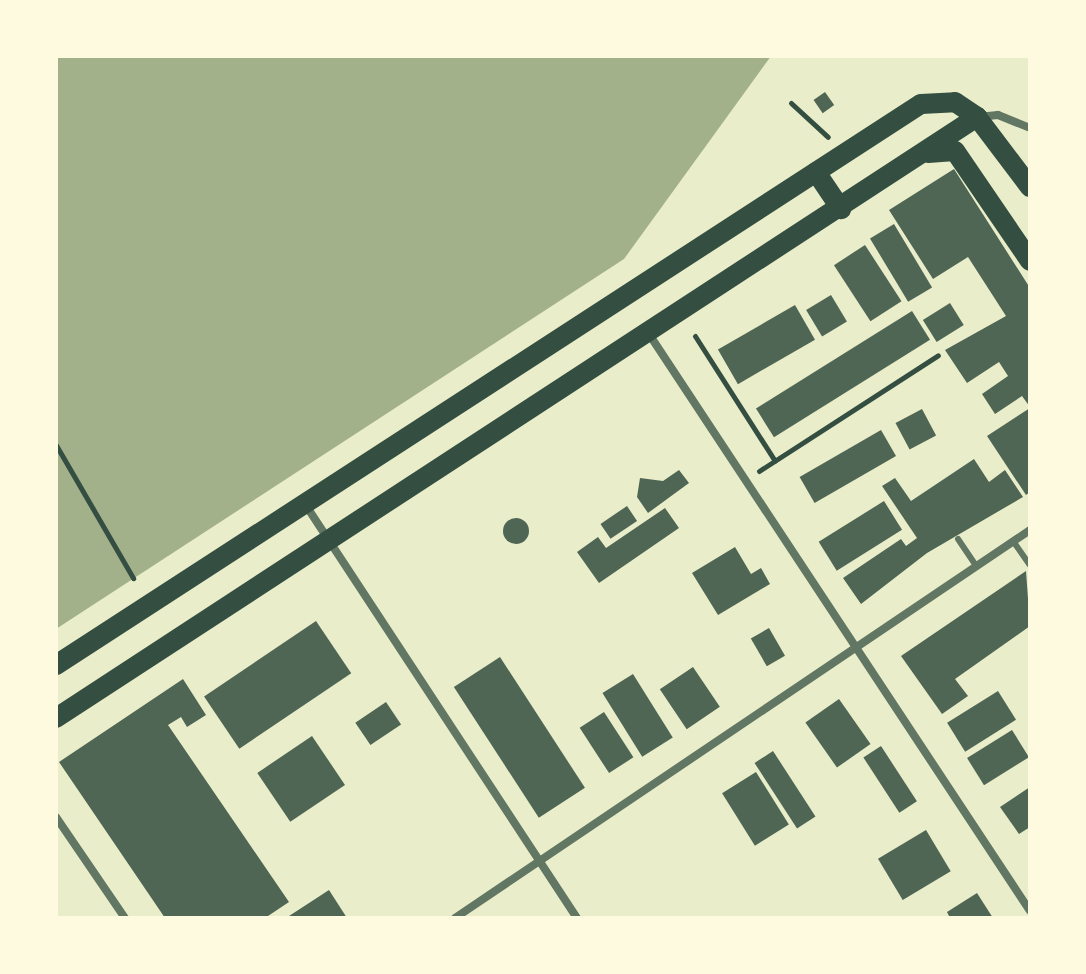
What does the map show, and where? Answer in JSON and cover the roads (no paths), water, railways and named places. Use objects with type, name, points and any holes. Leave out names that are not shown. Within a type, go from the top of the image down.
[{"type":"main road","points":[[56,665],[921,104],[955,102],[977,117],[1030,187]]},
{"type":"main road","points":[[56,718],[925,155],[977,117]]},
{"type":"main road","points":[[925,155],[955,151],[1030,261]]},
{"type":"main road","points":[[816,172],[841,209]]},
{"type":"street","points":[[977,117],[998,115],[1030,127]]},
{"type":"street","points":[[649,334],[1030,911]]},
{"type":"street","points":[[304,503],[577,918]]},
{"type":"street","points":[[455,918],[1030,530]]},
{"type":"street","points":[[56,817],[125,918]]},
{"type":"lane","points":[[958,539],[976,566]]},
{"type":"lane","points":[[1013,541],[1030,565]]}]
